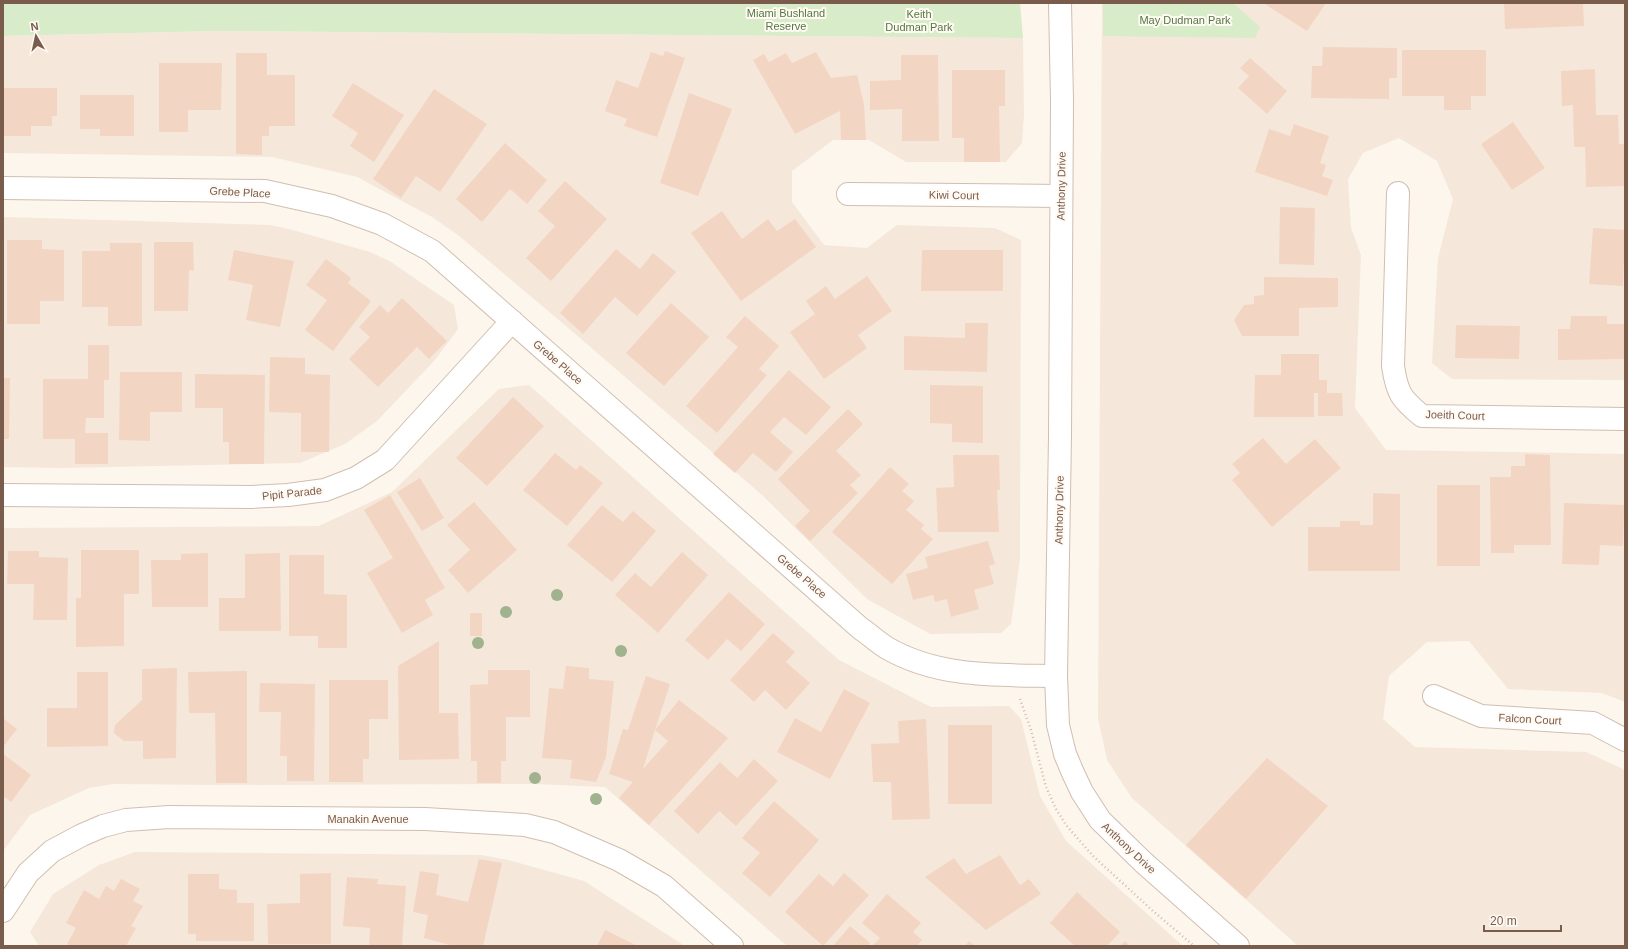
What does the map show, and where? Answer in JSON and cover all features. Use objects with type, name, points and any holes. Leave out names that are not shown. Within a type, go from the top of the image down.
[{"type":"street","name":"Anthony Drive","points":[[1060,3],[1062,51],[1060,429],[1056,676],[1058,725],[1065,754],[1082,792],[1093,811],[1108,829],[1238,946]]},
{"type":"street","name":"Grebe Place","points":[[3,188],[265,191],[332,206],[382,224],[432,251],[854,623],[886,648],[919,663],[953,672],[988,676],[1056,676]]},
{"type":"street","name":"Joeith Court","points":[[1398,193],[1393,366],[1396,386],[1406,403],[1422,416],[1625,419]]},
{"type":"street","name":"Kiwi Court","points":[[848,194],[1061,196]]},
{"type":"street","name":"Pipit Parade","points":[[3,495],[251,497],[288,495],[325,490],[356,478],[385,460],[512,321]]},
{"type":"street","name":"Falcon Court","points":[[1434,696],[1481,716],[1593,723],[1625,740]]},
{"type":"street","name":"Manakin Avenue","points":[[3,911],[28,872],[52,851],[103,826],[126,820],[169,818],[425,819],[525,824],[554,832],[619,860],[664,886],[732,946]]},
{"type":"shaded area","points":[[1102,3],[1625,3],[1625,380],[1452,379],[1432,363],[1438,258],[1453,199],[1437,161],[1399,138],[1363,153],[1348,179],[1351,228],[1361,255],[1355,408],[1386,450],[1625,454],[1625,702],[1602,693],[1508,689],[1469,641],[1427,642],[1389,676],[1383,719],[1415,747],[1586,752],[1623,769],[1625,772],[1624,946],[1298,946],[1132,798],[1107,760],[1098,718]]},
{"type":"shaded area","points":[[218,31],[1023,38],[1024,115],[1022,143],[1006,162],[906,162],[869,140],[833,140],[792,171],[792,202],[824,245],[867,248],[897,225],[995,228],[1021,240],[1020,559],[1011,624],[1001,633],[930,634],[867,599],[762,495],[458,235],[432,217],[357,177],[272,157],[3,153],[3,36]]},
{"type":"shaded area","points":[[3,217],[270,225],[289,229],[370,252],[391,262],[454,305],[458,329],[435,360],[377,421],[345,444],[300,463],[61,468],[3,467]]},
{"type":"shaded area","points":[[529,385],[839,660],[931,707],[1009,706],[1021,719],[1040,796],[1066,841],[1183,946],[787,946],[605,787],[534,784],[113,784],[89,788],[30,815],[3,851],[3,528],[319,526],[392,492],[499,389]]},
{"type":"shaded area","points":[[135,852],[482,855],[512,861],[584,881],[685,946],[39,946],[30,932],[53,894],[99,865]]},
{"type":"green space","name":"Miami Bushland Reserve","points":[[3,3],[1020,3],[1023,38],[218,31],[3,36]]},
{"type":"green space","name":"May Dudman Park","points":[[1103,3],[1233,3],[1260,27],[1255,38],[1103,36]]},
{"type":"building","points":[[1263,3],[1326,3],[1307,31]]},
{"type":"building","points":[[1504,3],[1583,3],[1584,26],[1505,29]]},
{"type":"building","points":[[1323,47],[1397,48],[1397,78],[1389,78],[1389,99],[1311,98],[1312,66],[1322,66]]},
{"type":"building","points":[[1402,50],[1486,50],[1486,96],[1471,96],[1471,110],[1444,110],[1444,96],[1402,96]]},
{"type":"building","points":[[665,51],[685,58],[657,137],[624,126],[627,119],[605,111],[616,80],[638,88],[651,52],[663,56]]},
{"type":"building","points":[[816,52],[831,78],[857,75],[864,104],[866,140],[841,140],[840,111],[795,134],[753,60],[764,54],[769,62],[786,53],[792,63]]},
{"type":"building","points":[[236,53],[267,53],[267,75],[295,75],[295,126],[269,126],[269,136],[262,136],[262,155],[236,154]]},
{"type":"building","points":[[901,55],[938,55],[939,141],[902,141],[902,109],[870,110],[870,81],[901,80]]},
{"type":"building","points":[[1250,58],[1287,91],[1267,114],[1238,88],[1249,76],[1240,68]]},
{"type":"building","points":[[159,63],[222,63],[221,110],[188,110],[188,132],[159,132]]},
{"type":"building","points":[[1595,69],[1596,115],[1618,115],[1619,144],[1625,144],[1625,186],[1586,187],[1585,147],[1574,147],[1573,105],[1562,106],[1561,71]]},
{"type":"building","points":[[952,70],[1005,70],[1005,106],[999,106],[1000,162],[964,162],[964,138],[952,138]]},
{"type":"building","points":[[353,83],[404,115],[374,162],[350,146],[358,133],[332,116]]},
{"type":"building","points":[[3,88],[57,88],[57,116],[52,116],[52,126],[31,126],[31,136],[3,136]]},
{"type":"building","points":[[434,89],[487,124],[440,192],[416,176],[401,198],[373,179]]},
{"type":"building","points":[[689,93],[732,109],[698,196],[660,183]]},
{"type":"building","points":[[80,95],[134,95],[134,136],[100,136],[100,129],[80,129]]},
{"type":"building","points":[[1513,122],[1545,168],[1512,190],[1481,144]]},
{"type":"building","points":[[1294,124],[1329,136],[1320,163],[1326,165],[1322,176],[1333,180],[1327,196],[1255,172],[1269,129],[1290,136]]},
{"type":"building","points":[[505,143],[547,180],[527,204],[510,189],[482,222],[456,199]]},
{"type":"building","points":[[565,181],[607,219],[551,281],[526,258],[555,226],[538,211]]},
{"type":"building","points":[[1280,207],[1315,208],[1314,265],[1279,264]]},
{"type":"building","points":[[722,211],[742,239],[768,219],[777,231],[795,219],[816,247],[741,301],[691,233]]},
{"type":"building","points":[[1593,228],[1625,230],[1623,286],[1589,284]]},
{"type":"building","points":[[7,240],[42,240],[42,249],[64,250],[64,301],[40,301],[40,324],[7,324]]},
{"type":"building","points":[[154,242],[193,242],[194,271],[189,270],[188,311],[154,311]]},
{"type":"building","points":[[110,243],[142,243],[142,326],[108,326],[108,307],[82,307],[82,251],[110,251]]},
{"type":"building","points":[[616,249],[640,269],[653,253],[676,272],[637,316],[615,297],[583,334],[560,313]]},
{"type":"building","points":[[234,250],[294,261],[280,327],[246,320],[253,285],[228,280]]},
{"type":"building","points":[[922,250],[1003,250],[1003,291],[921,291]]},
{"type":"building","points":[[326,259],[351,278],[348,283],[371,301],[333,351],[305,330],[327,300],[306,285]]},
{"type":"building","points":[[867,276],[892,311],[858,335],[867,348],[824,379],[790,332],[815,314],[806,301],[826,286],[835,299]]},
{"type":"building","points":[[1264,277],[1338,278],[1338,307],[1299,308],[1299,336],[1242,336],[1234,320],[1244,305],[1254,304],[1254,296],[1264,295]]},
{"type":"building","points":[[402,298],[447,341],[429,359],[417,347],[378,387],[349,359],[370,337],[359,327],[380,305],[388,313]]},
{"type":"building","points":[[671,303],[709,337],[664,386],[626,353]]},
{"type":"building","points":[[745,316],[779,346],[759,369],[767,375],[717,433],[686,406],[738,347],[726,337]]},
{"type":"building","points":[[1571,316],[1607,316],[1607,324],[1625,324],[1625,359],[1558,360],[1558,329],[1570,329]]},
{"type":"building","points":[[965,323],[988,323],[987,372],[904,370],[904,336],[965,338]]},
{"type":"building","points":[[1456,325],[1520,326],[1519,359],[1455,358]]},
{"type":"building","points":[[88,345],[109,345],[109,380],[104,380],[104,418],[86,418],[85,433],[108,433],[108,464],[75,464],[75,439],[43,439],[43,379],[88,379]]},
{"type":"building","points":[[1281,354],[1319,354],[1319,380],[1327,380],[1327,393],[1342,393],[1343,416],[1318,416],[1318,393],[1314,393],[1314,417],[1254,417],[1255,375],[1281,375]]},
{"type":"building","points":[[270,357],[305,358],[305,374],[330,375],[329,452],[301,452],[301,413],[269,412]]},
{"type":"building","points":[[789,370],[831,407],[806,435],[784,417],[770,432],[793,452],[776,472],[753,453],[735,473],[713,454]]},
{"type":"building","points":[[120,372],[182,372],[182,412],[150,412],[150,441],[119,440]]},
{"type":"building","points":[[195,374],[265,375],[264,464],[229,464],[229,442],[223,442],[223,408],[195,408]]},
{"type":"building","points":[[3,378],[10,378],[9,439],[3,439]]},
{"type":"building","points":[[930,385],[983,386],[983,443],[952,442],[952,424],[930,423]]},
{"type":"building","points":[[513,397],[544,426],[487,486],[456,458]]},
{"type":"building","points":[[848,409],[863,424],[836,451],[861,475],[850,485],[858,493],[810,541],[795,526],[810,511],[778,479]]},
{"type":"building","points":[[1263,438],[1286,464],[1315,439],[1341,468],[1272,527],[1232,480],[1240,473],[1232,464]]},
{"type":"building","points":[[555,453],[576,470],[580,465],[603,483],[567,526],[523,490]]},
{"type":"building","points":[[1525,454],[1550,455],[1551,545],[1514,545],[1514,553],[1491,553],[1490,477],[1511,477],[1511,466],[1525,466]]},
{"type":"building","points":[[953,455],[999,455],[1000,490],[997,490],[999,532],[938,532],[936,488],[954,487]]},
{"type":"building","points":[[890,467],[909,484],[902,491],[914,501],[906,510],[924,525],[921,529],[933,539],[892,584],[832,532]]},
{"type":"building","points":[[420,478],[444,518],[422,531],[397,492]]},
{"type":"building","points":[[1437,485],[1480,485],[1480,566],[1437,566]]},
{"type":"building","points":[[1373,493],[1400,494],[1400,571],[1308,571],[1308,527],[1340,527],[1340,521],[1360,521],[1360,525],[1373,525]]},
{"type":"building","points":[[390,495],[445,588],[425,600],[433,615],[402,633],[367,573],[393,558],[364,510]]},
{"type":"building","points":[[474,502],[517,550],[468,593],[448,570],[470,550],[447,525]]},
{"type":"building","points":[[1564,503],[1624,505],[1623,546],[1600,545],[1599,565],[1562,564]]},
{"type":"building","points":[[602,505],[623,522],[633,511],[656,531],[612,582],[567,545]]},
{"type":"building","points":[[988,541],[995,564],[989,566],[994,584],[974,590],[979,609],[951,617],[947,599],[935,602],[933,595],[913,600],[906,574],[928,568],[925,557]]},
{"type":"building","points":[[81,550],[139,550],[139,594],[124,594],[124,646],[76,647],[76,598],[81,598]]},
{"type":"building","points":[[8,551],[39,551],[39,557],[68,558],[67,620],[33,620],[34,584],[7,584]]},
{"type":"building","points":[[682,552],[708,575],[658,633],[615,595],[635,573],[651,587]]},
{"type":"building","points":[[208,553],[208,607],[152,607],[151,560],[181,560],[181,554]]},
{"type":"building","points":[[280,553],[281,631],[219,631],[219,598],[245,598],[245,554]]},
{"type":"building","points":[[289,555],[324,555],[324,594],[347,595],[347,648],[318,648],[318,636],[289,636]]},
{"type":"building","points":[[729,592],[765,624],[741,651],[727,639],[708,660],[685,640]]},
{"type":"building","points":[[470,613],[482,613],[482,636],[470,636]]},
{"type":"building","points":[[773,633],[795,652],[786,662],[810,683],[786,710],[765,690],[754,702],[730,680]]},
{"type":"building","points":[[439,641],[439,713],[458,713],[459,759],[399,760],[398,666]]},
{"type":"building","points":[[566,666],[589,668],[589,679],[614,681],[606,757],[596,782],[570,778],[572,760],[542,758],[549,688],[563,689]]},
{"type":"building","points":[[177,668],[176,758],[143,759],[143,741],[124,741],[114,733],[115,725],[142,700],[142,669]]},
{"type":"building","points":[[488,670],[530,670],[530,717],[506,717],[506,761],[501,761],[501,783],[477,783],[477,761],[471,761],[470,685],[488,684]]},
{"type":"building","points":[[247,671],[247,783],[216,783],[215,713],[189,713],[188,672]]},
{"type":"building","points":[[77,672],[108,672],[108,746],[47,747],[47,708],[77,708]]},
{"type":"building","points":[[646,676],[670,684],[654,733],[643,769],[668,741],[655,730],[679,700],[728,738],[649,825],[619,798],[633,782],[609,774],[623,729],[628,730]]},
{"type":"building","points":[[329,680],[388,680],[388,719],[369,719],[369,759],[363,759],[363,782],[329,782]]},
{"type":"building","points":[[260,683],[315,684],[314,781],[287,781],[287,756],[280,756],[281,712],[259,712]]},
{"type":"building","points":[[844,689],[870,703],[830,779],[777,752],[795,718],[821,732]]},
{"type":"building","points":[[3,718],[17,729],[3,747]]},
{"type":"building","points":[[926,719],[930,819],[892,820],[891,782],[873,782],[871,744],[899,743],[898,721]]},
{"type":"building","points":[[948,725],[992,725],[992,804],[948,804]]},
{"type":"building","points":[[3,754],[31,775],[11,802],[3,796]]},
{"type":"building","points":[[1267,758],[1328,806],[1246,899],[1186,845]]},
{"type":"building","points":[[754,759],[778,781],[736,826],[719,811],[698,834],[674,811],[720,762],[737,778]]},
{"type":"building","points":[[774,801],[819,840],[770,897],[742,873],[760,853],[742,838]]},
{"type":"building","points":[[1000,855],[1020,885],[1029,879],[1041,894],[986,930],[925,877],[954,858],[966,874]]},
{"type":"building","points":[[479,859],[502,863],[483,946],[453,946],[424,938],[428,915],[413,912],[420,871],[439,874],[436,895],[468,902]]},
{"type":"building","points":[[331,873],[331,944],[268,944],[267,904],[300,903],[300,874]]},
{"type":"building","points":[[844,873],[869,895],[823,946],[785,912],[819,874],[833,886]]},
{"type":"building","points":[[188,874],[219,874],[219,889],[237,890],[237,903],[254,903],[254,941],[196,941],[196,934],[188,934]]},
{"type":"building","points":[[347,877],[378,879],[377,884],[406,886],[402,946],[369,946],[370,928],[343,926]]},
{"type":"building","points":[[121,879],[140,889],[133,901],[143,906],[131,926],[136,928],[126,946],[71,946],[67,944],[76,928],[66,923],[84,890],[99,899],[106,886],[114,891]]},
{"type":"building","points":[[1077,892],[1120,932],[1107,946],[1075,946],[1050,923]]},
{"type":"building","points":[[887,894],[921,923],[913,932],[922,940],[917,946],[872,946],[880,938],[862,923]]},
{"type":"building","points":[[850,926],[870,943],[868,946],[833,946]]},
{"type":"building","points":[[605,930],[638,946],[597,946]]},
{"type":"building","points":[[969,941],[975,946],[965,946]]},
{"type":"building","points":[[1125,941],[1130,946],[1120,946]]},
{"type":"park label","name":"Keith Dudman Park","points":[[919,20]]}]
